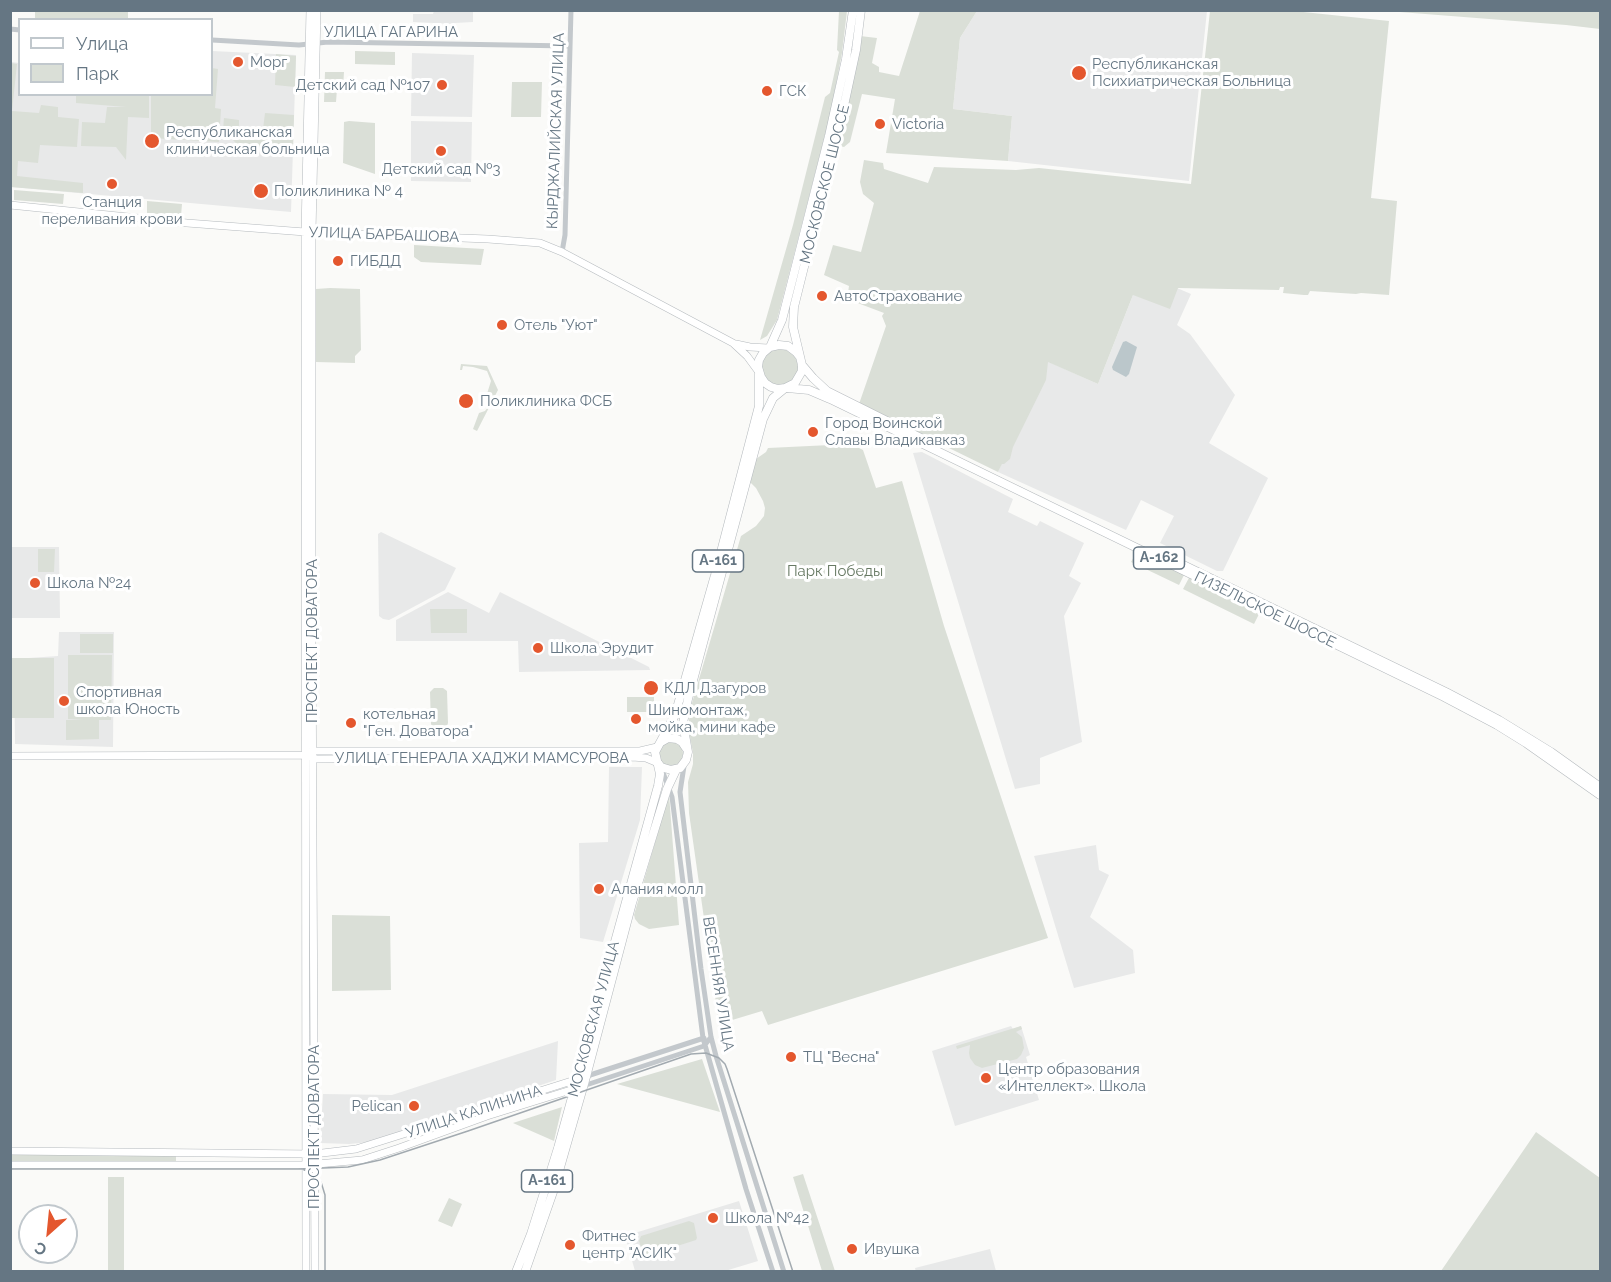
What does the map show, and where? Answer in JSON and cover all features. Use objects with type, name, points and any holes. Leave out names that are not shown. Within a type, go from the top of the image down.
[{"type":"highway","name":"МОСКОВСКОЕ ШОССЕ","points":[[769,348],[781,325],[822,167],[846,59],[853,10]]},
{"type":"highway","name":"МОСКОВСКОЕ ШОССЕ","points":[[801,361],[794,327],[794,307],[842,115],[856,51],[861,10]]},
{"type":"highway","points":[[769,348],[779,345],[788,346],[794,350],[801,361]]},
{"type":"highway","name":"А-161","points":[[659,745],[675,715],[714,575],[758,412],[759,360],[762,353],[769,348]]},
{"type":"highway","name":"А-161","points":[[684,764],[688,756],[684,717],[763,419],[773,398],[800,378],[801,361]]},
{"type":"highway","name":"ГИЗЕЛЬСКОЕ ШОССЕ","points":[[801,361],[821,385],[834,394],[1028,493],[1497,725],[1600,795]]},
{"type":"highway","points":[[759,372],[765,383],[771,387],[786,388]]},
{"type":"highway","name":"ГИЗЕЛЬСКОЕ ШОССЕ","points":[[786,388],[809,390],[823,396],[1220,581],[1490,715],[1535,741],[1600,787]]},
{"type":"highway","points":[[659,745],[664,740],[673,738],[682,742],[686,748]]},
{"type":"highway","name":"МОСКОВСКАЯ УЛИЦА","points":[[516,1272],[531,1234],[578,1079],[658,786],[660,765],[656,758],[659,745]]},
{"type":"highway","name":"МОСКОВСКАЯ УЛИЦА","points":[[525,1272],[545,1219],[633,903],[669,785],[676,770],[684,764]]},
{"type":"highway","points":[[660,765],[676,770]]},
{"type":"main road","name":"ПРОСПЕКТ ДОВАТОРА","points":[[310,10],[314,43]]},
{"type":"main road","name":"ПРОСПЕКТ ДОВАТОРА","points":[[306,1272],[310,1165],[309,232],[314,43],[317,10]]},
{"type":"main road","name":"УЛИЦА БАРБАШОВА","points":[[10,205],[187,223],[309,232],[540,243],[562,252],[733,343],[769,348]]},
{"type":"main road","name":"УЛИЦА БАРБАШОВА","points":[[733,343],[759,372]]},
{"type":"main road","name":"УЛИЦА ГЕНЕРАЛА ХАДЖИ МАМСУРОВА","points":[[391,755],[640,751],[659,745]]},
{"type":"main road","name":"УЛИЦА ГЕНЕРАЛА ХАДЖИ МАМСУРОВА","points":[[10,756],[391,755],[646,758],[660,765]]},
{"type":"main road","name":"УЛИЦА КАЛИНИНА","points":[[10,1151],[310,1154],[356,1149],[578,1079]]},
{"type":"main road","name":"УЛИЦА КАЛИНИНА","points":[[10,1165],[310,1165],[362,1160],[399,1149],[487,1116],[574,1089]]},
{"type":"main road","name":"ПРОСПЕКТ ДОВАТОРА","points":[[310,1165],[315,1272]]},
{"type":"street","name":"КЫРДЖАЛИЙСКАЯ УЛИЦА","points":[[562,252],[566,228],[572,10]]},
{"type":"street","name":"УЛИЦА ГАГАРИНА","points":[[213,40],[299,45],[328,42],[570,46]]},
{"type":"street","name":"ВЕСЕННЯЯ УЛИЦА","points":[[684,764],[680,792],[711,1037],[784,1272]]},
{"type":"street","name":"ВЕСЕННЯЯ УЛИЦА","points":[[660,765],[672,797],[704,1046],[773,1272]]},
{"type":"street","name":"УЛИЦА КАЛИНИНА","points":[[578,1079],[711,1037]]},
{"type":"street","points":[[704,1046],[711,1037]]},
{"type":"street","name":"УЛИЦА КАЛИНИНА","points":[[574,1089],[704,1046]]},
{"type":"shaded area","points":[[434,11],[473,11],[473,22],[454,24],[413,22],[413,14],[433,14]]},
{"type":"shaded area","name":"Республиканская Психиатрическая Больница","points":[[977,11],[1207,11],[1189,181],[1008,161],[1012,116],[953,109],[960,38]]},
{"type":"shaded area","name":"Республиканская клиническая больница","points":[[213,51],[296,55],[291,212],[11,187],[11,62],[18,63],[18,96],[213,96]]},
{"type":"shaded area","name":"Детский сад №107","points":[[412,53],[474,55],[472,117],[411,116]]},
{"type":"shaded area","name":"Детский сад №3","points":[[411,121],[472,122],[471,182],[411,181]]},
{"type":"shaded area","points":[[1177,288],[1191,294],[1177,325],[1190,334],[1235,395],[1209,443],[1268,478],[1223,571],[1217,571],[1160,543],[1174,516],[1141,500],[1126,530],[998,472],[1047,361],[1098,384],[1133,295]]},
{"type":"shaded area","points":[[1126,341],[1137,347],[1126,377],[1113,370],[1112,367],[1123,342]]},
{"type":"shaded area","points":[[922,452],[1013,499],[1008,512],[1037,526],[1040,521],[1084,543],[1069,576],[1081,583],[1064,616],[1082,742],[1040,758],[1040,784],[1015,789],[913,453]]},
{"type":"shaded area","points":[[381,532],[456,568],[445,590],[389,620],[379,616],[378,534]]},
{"type":"shaded area","name":"Школа №24","points":[[11,547],[59,547],[60,618],[11,618]]},
{"type":"shaded area","points":[[448,592],[489,613],[500,592],[649,667],[650,670],[519,672],[518,641],[396,641],[396,620]]},
{"type":"shaded area","name":"Спортивная школа Юность","points":[[59,632],[114,632],[113,747],[15,744],[14,659],[58,656]]},
{"type":"shaded area","points":[[609,767],[642,767],[640,820],[603,942],[580,938],[579,843],[608,842]]},
{"type":"shaded area","points":[[1096,845],[1099,870],[1109,875],[1090,917],[1133,950],[1135,973],[1074,988],[1034,856]]},
{"type":"shaded area","name":"Центр образования «Интеллект». Школа","points":[[1011,1026],[1013,1029],[1021,1026],[1030,1055],[1026,1057],[1039,1100],[955,1126],[932,1051]]},
{"type":"shaded area","points":[[558,1041],[556,1080],[371,1142],[320,1143],[323,1094],[392,1095]]},
{"type":"shaded area","name":"Школа №42","points":[[739,1201],[758,1261],[725,1271],[635,1271],[625,1236]]},
{"type":"shaded area","points":[[990,1249],[996,1271],[916,1272],[915,1268]]},
{"type":"green space","points":[[35,11],[128,11],[128,18],[35,18]]},
{"type":"green space","points":[[839,11],[847,11],[830,116],[777,320],[767,336],[760,340],[793,225],[825,97],[830,93],[839,52],[837,50]]},
{"type":"green space","points":[[920,11],[977,11],[960,38],[953,109],[1012,116],[1008,161],[886,153],[895,99],[862,94],[850,142],[844,147],[840,146],[860,36],[877,38],[872,63],[879,67],[879,72],[899,76]]},
{"type":"green space","points":[[1210,11],[1294,11],[1389,21],[1371,198],[1397,201],[1389,295],[1310,291],[1308,295],[1304,295],[1283,293],[1284,287],[1280,287],[1279,290],[1178,288],[1170,309],[1133,295],[1098,384],[1048,362],[1046,380],[1013,447],[1010,459],[1002,464],[998,472],[859,404],[886,326],[882,316],[884,313],[847,299],[849,286],[824,275],[833,245],[861,252],[874,203],[863,194],[860,182],[864,160],[883,163],[884,169],[928,183],[934,167],[1016,170],[1039,168],[1191,184]]},
{"type":"green space","points":[[1387,11],[1600,11],[1600,29],[1566,25]]},
{"type":"green space","points":[[355,51],[395,52],[395,65],[355,64]]},
{"type":"green space","points":[[276,54],[296,56],[295,87],[275,85]]},
{"type":"green space","points":[[11,63],[17,64],[12,111],[39,113],[41,105],[58,107],[58,117],[79,119],[77,147],[40,145],[38,163],[18,161],[17,176],[83,183],[83,193],[11,187]]},
{"type":"green space","points":[[213,68],[218,69],[215,108],[221,109],[219,142],[151,138],[151,96],[213,96]]},
{"type":"green space","points":[[325,72],[344,72],[343,88],[337,89],[336,102],[324,102]]},
{"type":"green space","points":[[512,82],[542,82],[541,117],[511,117]]},
{"type":"green space","points":[[76,96],[149,96],[149,118],[128,117],[126,160],[116,147],[81,146],[82,122],[105,123],[107,107],[126,107],[76,103]]},
{"type":"green space","points":[[265,113],[294,115],[293,149],[238,145],[223,130],[224,118],[239,120],[239,128],[263,129]]},
{"type":"green space","points":[[344,122],[375,123],[375,174],[343,163]]},
{"type":"green space","points":[[14,190],[64,194],[63,204],[14,200]]},
{"type":"green space","points":[[147,201],[182,204],[181,216],[147,213]]},
{"type":"green space","points":[[414,245],[484,249],[481,265],[421,262],[414,257]]},
{"type":"green space","points":[[316,289],[360,289],[361,350],[355,356],[355,363],[316,362]]},
{"type":"green space","points":[[780,349],[793,354],[798,367],[793,380],[780,385],[767,380],[762,367],[767,354]]},
{"type":"green space","points":[[461,364],[487,366],[498,390],[477,431],[473,429],[479,413],[488,407],[486,397],[491,381],[487,371],[463,366],[460,370]]},
{"type":"green space","name":"Парк Победы","points":[[851,444],[863,450],[876,488],[902,481],[944,626],[1048,938],[768,1025],[762,1011],[719,1024],[689,813],[688,782],[693,764],[693,753],[688,726],[692,703],[741,536],[756,526],[764,516],[763,501],[750,482],[756,459],[768,448]]},
{"type":"green space","points":[[38,549],[55,549],[54,572],[38,572]]},
{"type":"green space","points":[[1137,551],[1184,575],[1179,585],[1131,562]]},
{"type":"green space","points":[[1190,576],[1260,612],[1254,624],[1183,589]]},
{"type":"green space","points":[[430,609],[467,609],[467,633],[431,633]]},
{"type":"green space","points":[[80,634],[113,634],[113,653],[80,653]]},
{"type":"green space","points":[[68,655],[112,655],[111,720],[99,720],[99,739],[66,740],[66,720],[83,720],[68,719]]},
{"type":"green space","points":[[11,658],[54,658],[54,718],[12,718]]},
{"type":"green space","points":[[434,688],[443,688],[447,691],[448,723],[444,728],[433,728],[431,724],[430,692]]},
{"type":"green space","points":[[627,697],[654,697],[654,712],[627,712]]},
{"type":"green space","points":[[671,742],[680,745],[683,754],[680,763],[671,766],[662,763],[659,754],[662,745]]},
{"type":"green space","points":[[669,794],[679,925],[649,929],[639,924],[634,915]]},
{"type":"green space","points":[[332,915],[390,916],[391,990],[332,991]]},
{"type":"green space","points":[[1021,1026],[1022,1029],[1016,1032],[1022,1037],[1024,1048],[1017,1059],[982,1068],[975,1065],[970,1058],[970,1045],[957,1049],[956,1046]]},
{"type":"green space","points":[[702,1059],[720,1112],[617,1084]]},
{"type":"green space","points":[[562,1107],[554,1141],[513,1123]]},
{"type":"green space","points":[[1536,1132],[1600,1178],[1600,1271],[1441,1271]]},
{"type":"green space","points":[[11,1154],[176,1154],[176,1162],[11,1161]]},
{"type":"green space","points":[[803,1174],[835,1271],[822,1271],[793,1177]]},
{"type":"green space","points":[[108,1177],[124,1177],[124,1271],[108,1271]]},
{"type":"green space","points":[[449,1198],[462,1204],[452,1227],[438,1221]]},
{"type":"green space","points":[[689,1221],[694,1223],[696,1240],[649,1255],[643,1253],[639,1241],[641,1236]]},
{"type":"tram line","points":[[10,1169],[348,1167],[380,1160],[691,1054],[706,1053],[719,1058],[727,1069],[793,1272]]},
{"type":"tram line","points":[[304,1170],[317,1177],[325,1195],[325,1272]]},
{"type":"place","name":"Морг","points":[[238,62]]},
{"type":"place","name":"Республиканская Психиатрическая Больница","points":[[1079,73]]},
{"type":"place","name":"Детский сад №107","points":[[442,85]]},
{"type":"place","name":"ГСК","points":[[767,91]]},
{"type":"place","name":"Victoria","points":[[880,124]]},
{"type":"place","name":"Республиканская клиническая больница","points":[[152,141]]},
{"type":"place","name":"Детский сад №3","points":[[441,151]]},
{"type":"place","name":"Станция переливания крови","points":[[112,184]]},
{"type":"place","name":"Поликлиника № 4","points":[[261,191]]},
{"type":"place","name":"ГИБДД","points":[[338,261]]},
{"type":"place","name":"АвтоСтрахование","points":[[822,296]]},
{"type":"place","name":"Отель \"Уют\"","points":[[502,325]]},
{"type":"place","name":"Поликлиника ФСБ","points":[[466,401]]},
{"type":"place","name":"Город Воинской Славы Владикавказ","points":[[813,432]]},
{"type":"place","name":"Школа №24","points":[[35,583]]},
{"type":"place","name":"Школа Эрудит","points":[[538,648]]},
{"type":"place","name":"КДЛ Дзагуров","points":[[651,688]]},
{"type":"place","name":"Спортивная школа Юность","points":[[64,701]]},
{"type":"place","name":"Шиномонтаж, мойка, мини кафе","points":[[636,719]]},
{"type":"place","name":"котельная \"Ген. Доватора\"","points":[[351,723]]},
{"type":"place","name":"Алания молл","points":[[599,889]]},
{"type":"place","name":"ТЦ \"Весна\"","points":[[791,1057]]},
{"type":"place","name":"Центр образования «Интеллект». Школа","points":[[986,1078]]},
{"type":"place","name":"Pelican","points":[[414,1106]]},
{"type":"place","name":"Школа №42","points":[[713,1218]]},
{"type":"place","name":"Фитнес центр \"АСИК\"","points":[[570,1245]]},
{"type":"place","name":"Ивушка","points":[[852,1249]]}]
